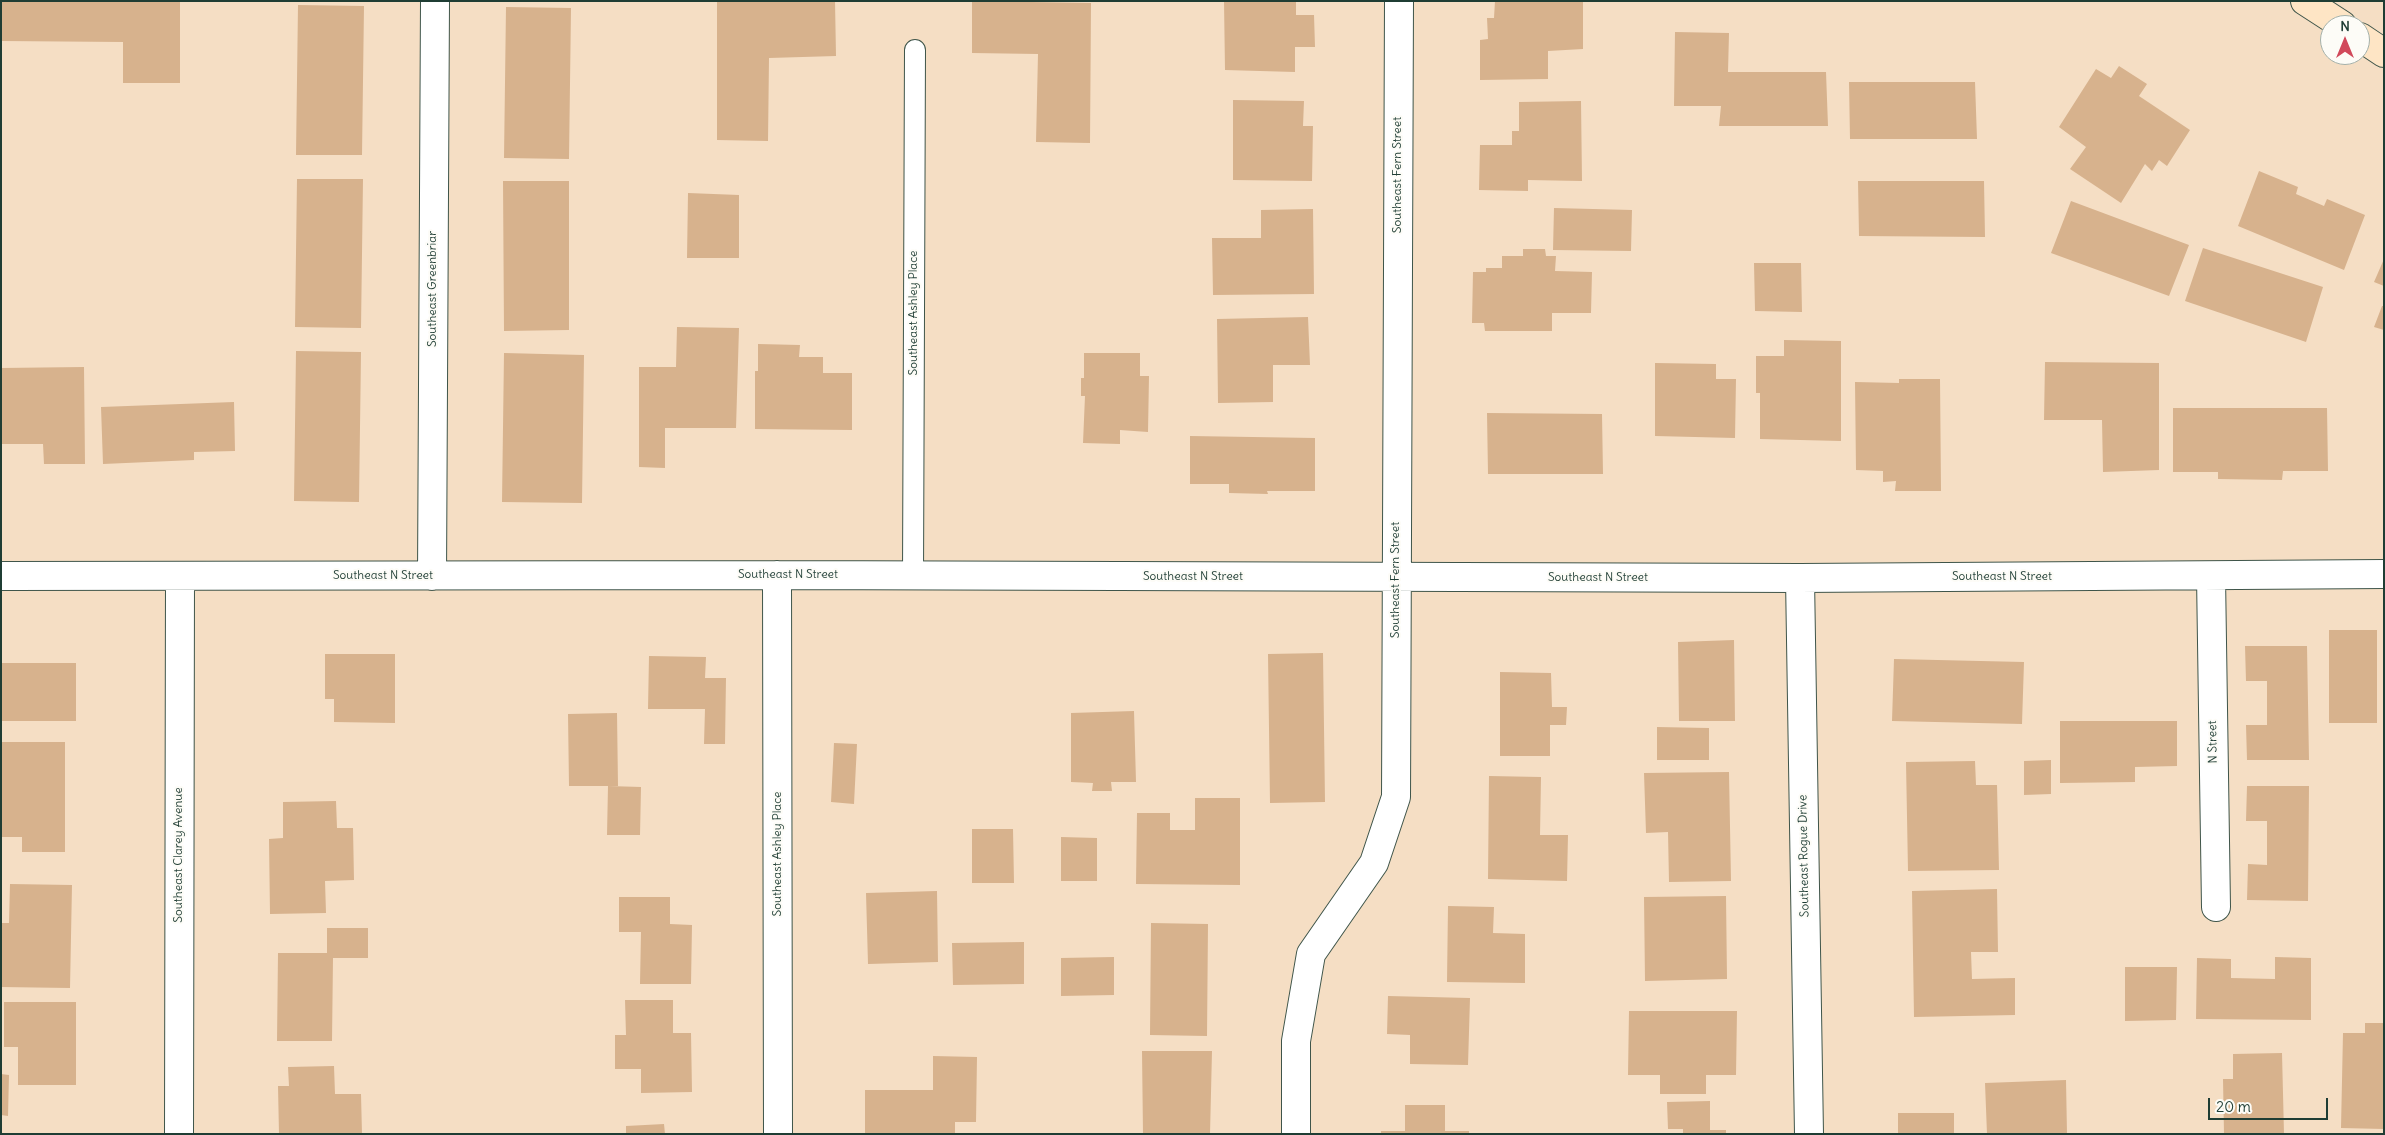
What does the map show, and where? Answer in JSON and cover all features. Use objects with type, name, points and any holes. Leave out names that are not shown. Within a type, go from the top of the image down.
[{"type":"street","name":"Southeast Greenbriar","points":[[432,576],[435,1]]},
{"type":"street","name":"Southeast Fern Street","points":[[1296,1134],[1296,1041],[1311,954],[1374,863],[1396,797],[1399,1]]},
{"type":"street","points":[[2305,1],[2327,15]]},
{"type":"street","points":[[2370,44],[2384,53]]},
{"type":"street","name":"Southeast N Street","points":[[1,576],[777,575],[1800,578],[2384,574]]},
{"type":"street","name":"Southeast Ashley Place","points":[[777,575],[778,1134]]},
{"type":"street","name":"Southeast Clarey Avenue","points":[[178,1134],[180,576]]},
{"type":"street","name":"N Street","points":[[2211,576],[2216,907]]},
{"type":"street","name":"Southeast Rogue Drive","points":[[1800,578],[1809,1134]]},
{"type":"lane","name":"Southeast Ashley Place","points":[[913,576],[915,50]]},
{"type":"building","points":[[1,1],[180,1],[180,83],[123,83],[123,42],[1,41]]},
{"type":"building","points":[[835,1],[836,56],[769,58],[768,141],[717,140],[717,2]]},
{"type":"building","points":[[972,1],[1091,3],[1090,143],[1036,142],[1038,54],[972,53]]},
{"type":"building","points":[[1224,1],[1296,1],[1296,15],[1314,15],[1315,47],[1295,47],[1295,72],[1225,70]]},
{"type":"building","points":[[1495,1],[1583,1],[1583,49],[1548,51],[1548,79],[1480,80],[1480,40],[1488,39],[1487,18],[1494,18]]},
{"type":"building","points":[[298,5],[364,6],[362,155],[296,155]]},
{"type":"building","points":[[506,7],[571,8],[569,159],[504,158]]},
{"type":"building","points":[[1675,32],[1729,33],[1728,72],[1826,72],[1828,126],[1719,126],[1721,106],[1674,106]]},
{"type":"building","points":[[2119,66],[2147,84],[2139,96],[2190,130],[2167,166],[2159,160],[2152,171],[2145,164],[2121,203],[2070,169],[2086,147],[2059,127],[2096,69],[2111,78]]},
{"type":"building","points":[[1849,82],[1975,82],[1977,139],[1850,139]]},
{"type":"building","points":[[1233,100],[1304,101],[1303,126],[1313,126],[1312,181],[1233,180]]},
{"type":"building","points":[[1581,101],[1582,181],[1528,180],[1528,191],[1479,190],[1480,145],[1512,145],[1512,131],[1519,131],[1519,102]]},
{"type":"building","points":[[2259,171],[2298,187],[2296,194],[2324,206],[2327,199],[2365,215],[2344,270],[2238,226]]},
{"type":"building","points":[[297,179],[363,179],[361,328],[295,327]]},
{"type":"building","points":[[503,181],[569,181],[569,330],[504,331]]},
{"type":"building","points":[[1858,181],[1984,181],[1985,237],[1859,236]]},
{"type":"building","points":[[688,193],[739,195],[739,258],[687,258]]},
{"type":"building","points":[[2071,201],[2189,245],[2169,296],[2051,253]]},
{"type":"building","points":[[1554,208],[1632,210],[1631,251],[1553,250]]},
{"type":"building","points":[[1313,209],[1314,294],[1213,295],[1212,238],[1261,238],[1261,210]]},
{"type":"building","points":[[2203,248],[2323,287],[2306,342],[2185,301]]},
{"type":"building","points":[[1523,249],[1545,249],[1546,256],[1556,256],[1555,271],[1592,272],[1591,313],[1552,313],[1552,331],[1485,331],[1484,323],[1472,323],[1473,272],[1486,272],[1486,268],[1502,268],[1502,256],[1523,256]]},
{"type":"building","points":[[2384,259],[2384,286],[2374,282]]},
{"type":"building","points":[[1754,263],[1801,263],[1802,312],[1755,311]]},
{"type":"building","points":[[2382,306],[2384,306],[2384,330],[2374,327]]},
{"type":"building","points":[[1308,317],[1310,365],[1273,365],[1273,402],[1218,403],[1217,319]]},
{"type":"building","points":[[677,327],[739,328],[736,428],[665,428],[665,468],[639,467],[639,367],[676,367]]},
{"type":"building","points":[[1784,340],[1841,341],[1841,441],[1760,439],[1760,393],[1756,393],[1756,356],[1784,356]]},
{"type":"building","points":[[758,344],[800,345],[799,357],[823,357],[823,373],[852,373],[852,430],[755,429],[755,371],[758,371]]},
{"type":"building","points":[[296,351],[361,352],[359,502],[294,501]]},
{"type":"building","points":[[504,353],[584,355],[582,503],[502,502]]},
{"type":"building","points":[[1084,353],[1140,353],[1140,376],[1149,376],[1148,432],[1120,430],[1120,444],[1083,443],[1085,396],[1081,396],[1081,378],[1084,378]]},
{"type":"building","points":[[2045,362],[2159,363],[2159,470],[2103,472],[2102,420],[2044,420]]},
{"type":"building","points":[[1655,363],[1716,364],[1716,379],[1736,379],[1735,438],[1655,436]]},
{"type":"building","points":[[84,367],[85,464],[44,464],[43,444],[2,444],[1,368]]},
{"type":"building","points":[[1899,379],[1940,379],[1941,491],[1895,491],[1896,481],[1883,482],[1883,471],[1856,470],[1855,382],[1899,383]]},
{"type":"building","points":[[234,402],[235,451],[194,452],[194,460],[103,464],[101,407]]},
{"type":"building","points":[[2173,408],[2327,408],[2328,471],[2283,471],[2282,480],[2218,479],[2218,472],[2173,472]]},
{"type":"building","points":[[1487,413],[1602,414],[1603,474],[1488,474]]},
{"type":"building","points":[[1190,436],[1315,438],[1315,491],[1267,491],[1268,494],[1229,493],[1229,484],[1190,484]]},
{"type":"building","points":[[2329,630],[2377,630],[2377,723],[2329,723]]},
{"type":"building","points":[[1734,640],[1735,721],[1679,721],[1678,642]]},
{"type":"building","points":[[2245,646],[2307,646],[2309,760],[2247,760],[2246,725],[2267,725],[2267,681],[2246,681]]},
{"type":"building","points":[[1323,653],[1325,802],[1270,803],[1268,654]]},
{"type":"building","points":[[325,654],[395,654],[395,723],[334,722],[334,699],[325,699]]},
{"type":"building","points":[[649,656],[706,657],[705,678],[726,678],[725,744],[704,744],[705,709],[648,709]]},
{"type":"building","points":[[1894,659],[2024,662],[2022,724],[1892,721]]},
{"type":"building","points":[[1,663],[76,663],[76,721],[1,721]]},
{"type":"building","points":[[1500,672],[1551,673],[1552,707],[1567,707],[1566,725],[1550,725],[1550,756],[1500,756]]},
{"type":"building","points":[[1134,711],[1136,782],[1111,782],[1112,791],[1092,791],[1093,783],[1071,782],[1071,713]]},
{"type":"building","points":[[617,713],[618,786],[569,786],[568,714]]},
{"type":"building","points":[[2060,721],[2177,721],[2177,766],[2135,767],[2135,782],[2060,783]]},
{"type":"building","points":[[1657,727],[1709,728],[1709,760],[1657,760]]},
{"type":"building","points":[[1,742],[65,742],[65,852],[22,852],[22,837],[1,837]]},
{"type":"building","points":[[834,743],[857,744],[854,804],[831,802]]},
{"type":"building","points":[[2051,760],[2051,794],[2024,795],[2024,761]]},
{"type":"building","points":[[1975,761],[1976,785],[1997,785],[1999,870],[1908,871],[1906,762]]},
{"type":"building","points":[[1729,772],[1731,881],[1669,882],[1668,832],[1646,833],[1644,773]]},
{"type":"building","points":[[1489,776],[1541,777],[1540,835],[1568,835],[1567,881],[1488,879]]},
{"type":"building","points":[[608,786],[641,787],[640,835],[607,835]]},
{"type":"building","points":[[2247,786],[2309,786],[2308,901],[2247,900],[2248,864],[2267,865],[2267,821],[2246,821]]},
{"type":"building","points":[[1195,798],[1240,798],[1240,885],[1136,884],[1137,813],[1170,813],[1170,830],[1195,830]]},
{"type":"building","points":[[336,801],[337,828],[353,828],[354,880],[325,881],[326,913],[270,914],[269,839],[283,838],[283,802]]},
{"type":"building","points":[[972,829],[1013,829],[1014,883],[972,883]]},
{"type":"building","points":[[1061,837],[1097,838],[1097,881],[1061,881]]},
{"type":"building","points":[[10,884],[72,885],[70,988],[1,987],[1,923],[9,923]]},
{"type":"building","points":[[1997,889],[1998,952],[1971,952],[1972,979],[2015,978],[2015,1015],[1914,1017],[1912,891]]},
{"type":"building","points":[[937,891],[938,962],[868,964],[866,893]]},
{"type":"building","points":[[1726,896],[1727,979],[1645,981],[1644,897]]},
{"type":"building","points":[[619,897],[670,897],[670,924],[692,925],[691,984],[640,984],[641,932],[619,932]]},
{"type":"building","points":[[1448,906],[1494,907],[1493,933],[1525,934],[1525,983],[1447,982]]},
{"type":"building","points":[[1151,923],[1208,924],[1207,1036],[1150,1035]]},
{"type":"building","points":[[327,928],[368,928],[368,958],[333,958],[332,1041],[277,1041],[278,953],[327,953]]},
{"type":"building","points":[[1024,942],[1024,984],[953,985],[952,943]]},
{"type":"building","points":[[1114,957],[1114,995],[1061,996],[1061,958]]},
{"type":"building","points":[[2275,957],[2311,958],[2311,1020],[2196,1019],[2197,958],[2231,959],[2231,978],[2275,979]]},
{"type":"building","points":[[2125,967],[2177,967],[2176,1020],[2125,1021]]},
{"type":"building","points":[[1388,996],[1470,998],[1468,1065],[1410,1064],[1410,1035],[1387,1034]]},
{"type":"building","points":[[625,1000],[673,1000],[673,1033],[691,1033],[692,1092],[641,1093],[641,1069],[615,1069],[615,1035],[626,1035]]},
{"type":"building","points":[[4,1002],[76,1002],[76,1085],[18,1085],[18,1047],[4,1047]]},
{"type":"building","points":[[1629,1011],[1737,1011],[1736,1075],[1706,1075],[1706,1094],[1660,1094],[1660,1075],[1628,1075]]},
{"type":"building","points":[[2365,1023],[2384,1023],[2384,1129],[2341,1128],[2343,1033],[2365,1033]]},
{"type":"building","points":[[1142,1051],[1212,1051],[1210,1134],[1143,1134]]},
{"type":"building","points":[[2282,1053],[2284,1134],[2224,1134],[2223,1079],[2233,1079],[2233,1054]]},
{"type":"building","points":[[933,1056],[977,1057],[976,1122],[955,1122],[955,1134],[865,1134],[865,1090],[933,1090]]},
{"type":"building","points":[[334,1066],[335,1094],[361,1094],[362,1134],[279,1134],[278,1086],[289,1086],[288,1067]]},
{"type":"building","points":[[1,1074],[9,1075],[8,1116],[1,1115]]},
{"type":"building","points":[[2066,1080],[2067,1134],[1987,1134],[1985,1083]]},
{"type":"building","points":[[1710,1101],[1710,1130],[1726,1130],[1726,1134],[1683,1134],[1683,1129],[1668,1129],[1667,1102]]},
{"type":"building","points":[[1405,1105],[1445,1105],[1445,1131],[1469,1131],[1469,1134],[1381,1134],[1381,1131],[1405,1131]]},
{"type":"building","points":[[1898,1113],[1954,1113],[1954,1134],[1898,1134]]},
{"type":"building","points":[[664,1124],[665,1134],[626,1134],[626,1126]]}]
